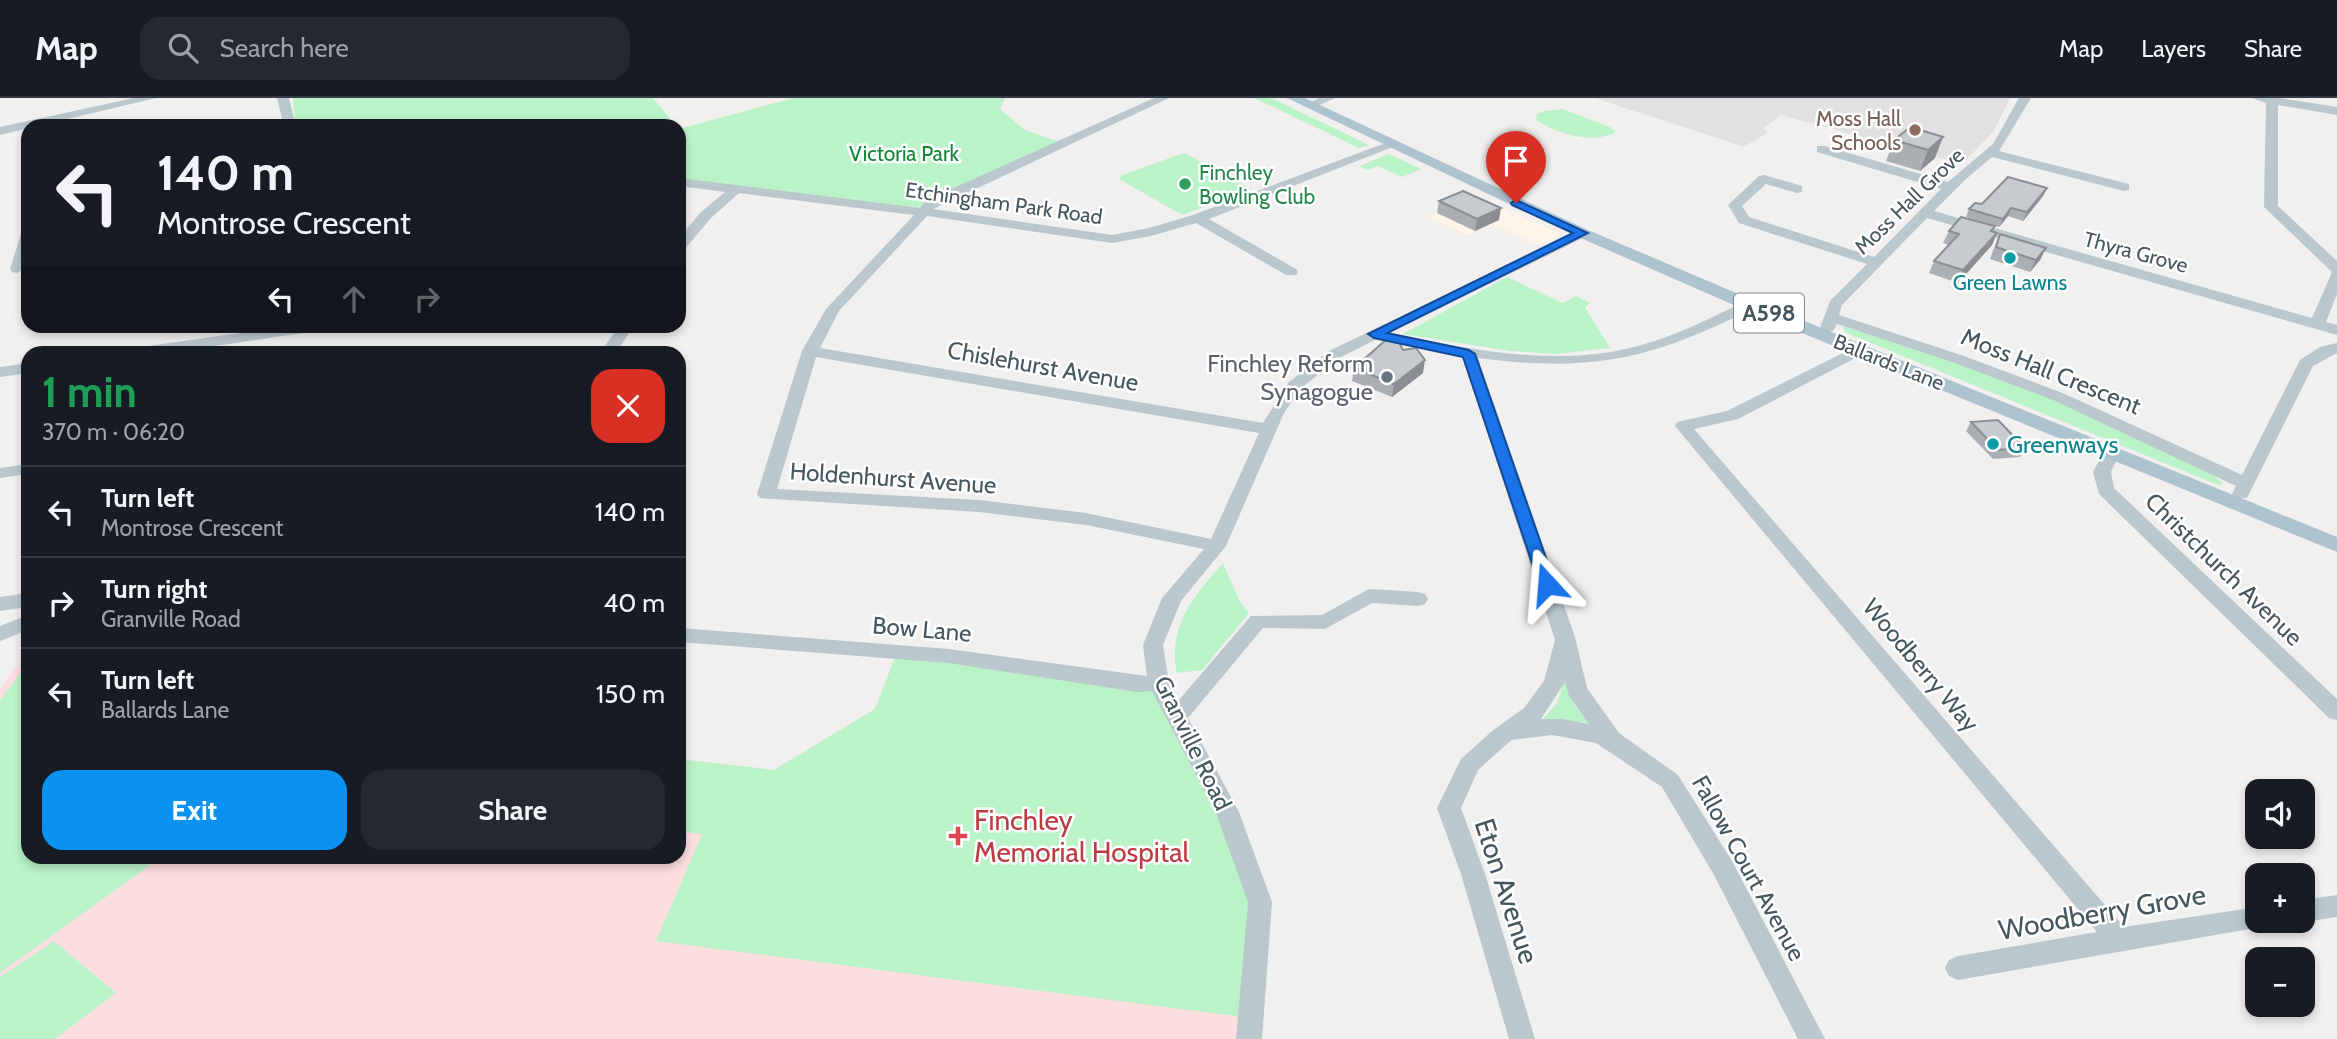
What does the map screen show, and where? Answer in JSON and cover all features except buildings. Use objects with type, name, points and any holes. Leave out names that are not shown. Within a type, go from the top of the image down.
[{"type":"main road","name":"Ballards Lane","points":[[1302,102],[1583,233],[1749,305],[2111,453],[2242,494],[2337,545]]},
{"type":"street","points":[[55,119],[150,98]]},
{"type":"street","points":[[283,98],[288,119]]},
{"type":"street","name":"Holdenhurst Avenue","points":[[1163,98],[932,204],[833,309],[810,351],[766,494],[979,506],[1086,519],[1217,546]]},
{"type":"street","points":[[1302,102],[1329,98]]},
{"type":"street","name":"Moss Hall Grove","points":[[1826,336],[1835,304],[1950,187],[1997,146],[2025,98]]},
{"type":"street","points":[[2258,98],[2337,111]]},
{"type":"street","points":[[2272,101],[2271,207],[2331,255],[2337,269]]},
{"type":"street","points":[[0,131],[21,126]]},
{"type":"street","name":"Etchingham Park Road","points":[[686,184],[924,212],[1112,239],[1151,232],[1198,218],[1392,145]]},
{"type":"street","points":[[1821,149],[1950,187]]},
{"type":"street","points":[[1990,153],[2124,187]]},
{"type":"street","points":[[1797,189],[1764,179],[1735,205],[1744,220],[1876,262]]},
{"type":"street","points":[[686,239],[706,215],[735,190]]},
{"type":"street","name":"Thyra Grove","points":[[1925,213],[2337,330]]},
{"type":"street","points":[[1198,218],[1291,272]]},
{"type":"street","name":"Granville Road","points":[[1248,1039],[1260,902],[1227,812],[1158,683],[1153,645],[1172,598],[1217,546],[1268,429],[1295,385],[1335,354],[1583,233]]},
{"type":"street","points":[[0,272],[21,268]]},
{"type":"street","points":[[2318,323],[2337,275]]},
{"type":"street","points":[[1374,334],[1469,354],[1526,359],[1582,358],[1634,352],[1676,339],[1749,305]]},
{"type":"street","name":"Moss Hall Crescent","points":[[1831,317],[1958,359],[2059,397],[2242,494]]},
{"type":"street","points":[[181,346],[270,333]]},
{"type":"street","points":[[2242,494],[2306,363],[2326,350],[2337,348]]},
{"type":"street","name":"Woodberry Way","points":[[1858,350],[1789,388],[1732,415],[1683,426],[2119,939]]},
{"type":"street","name":"Chislehurst Avenue","points":[[810,351],[1268,429]]},
{"type":"street","name":"Fallow Court Avenue","points":[[1469,354],[1565,637],[1577,690],[1611,739],[1671,781],[1723,868],[1812,1039]]},
{"type":"street","points":[[0,372],[21,369]]},
{"type":"street","name":"Christchurch Avenue","points":[[2111,453],[2102,472],[2105,490],[2337,712]]},
{"type":"street","points":[[0,473],[21,469]]},
{"type":"street","points":[[1177,716],[1200,692],[1229,651],[1258,621],[1325,622],[1369,596],[1418,600]]},
{"type":"street","points":[[0,604],[21,601]]},
{"type":"street","points":[[0,634],[21,625]]},
{"type":"street","name":"Bow Lane","points":[[686,636],[949,656],[1137,684],[1158,683]]},
{"type":"street","name":"Eton Avenue","points":[[1522,1039],[1473,874],[1449,808],[1469,765],[1500,737],[1532,714],[1554,683],[1565,637]]},
{"type":"street","name":"Eton Avenue","points":[[1500,737],[1540,725],[1578,728],[1611,739]]},
{"type":"street","points":[[2315,909],[2337,906]]},
{"type":"street","name":"Woodberry Grove","points":[[1958,968],[2245,920]]},
{"type":"shaded area","name":"Moss Hall Schools","points":[[1595,98],[2010,98],[1993,132],[1962,164],[1781,115],[1764,128],[1767,133],[1744,147]]},
{"type":"shaded area","points":[[1476,196],[1561,234],[1538,245],[1492,224],[1468,235],[1429,217]]},
{"type":"shaded area","name":"Finchley Memorial Hospital","points":[[897,652],[1092,675],[1249,1039],[0,1039],[0,689],[21,661],[21,864],[686,864],[686,760],[774,770],[875,709]]},
{"type":"green space","points":[[293,98],[653,98],[670,119],[294,119]]},
{"type":"green space","name":"Victoria Park","points":[[793,98],[1005,98],[1000,109],[1025,130],[1065,144],[923,212],[686,187],[686,127]]},
{"type":"green space","points":[[1254,98],[1271,98],[1369,145],[1359,148]]},
{"type":"green space","points":[[1563,109],[1610,127],[1615,133],[1595,138],[1574,136],[1536,120],[1537,114],[1544,111]]},
{"type":"green space","name":"Finchley Bowling Club","points":[[1184,153],[1252,189],[1182,215],[1119,179],[1122,175]]},
{"type":"green space","points":[[1389,154],[1421,169],[1402,177],[1378,166],[1367,170],[1359,166]]},
{"type":"green space","points":[[1507,277],[1563,303],[1576,296],[1590,303],[1585,307],[1610,348],[1556,354],[1510,351],[1403,334]]},
{"type":"green space","points":[[1844,327],[1940,355],[2023,386],[2210,472],[2223,484],[2218,485],[1844,332]]},
{"type":"green space","points":[[1223,563],[1240,602],[1249,613],[1202,670],[1177,673],[1176,641],[1185,613],[1202,587]]},
{"type":"green space","points":[[897,652],[1161,687],[1260,902],[1250,1018],[656,941],[702,834],[686,832],[686,760],[774,770],[875,709]]},
{"type":"green space","points":[[21,672],[21,864],[152,864],[0,973],[0,700]]},
{"type":"green space","points":[[1565,678],[1573,703],[1589,723],[1543,719],[1557,703]]},
{"type":"green space","points":[[54,941],[116,993],[55,1039],[0,1039],[0,977]]},
{"type":"place","name":"Moss Hall Schools","points":[[1915,130]]},
{"type":"place","name":"Finchley Bowling Club","points":[[1185,184]]},
{"type":"place","name":"Green Lawns","points":[[2010,258]]},
{"type":"place","name":"Finchley Reform Synagogue","points":[[1387,377]]},
{"type":"place","name":"Greenways","points":[[1993,444]]},
{"type":"place","name":"Finchley Memorial Hospital","points":[[958,836]]},
{"type":"route","points":[[1516,203],[1583,233],[1374,334],[1469,354],[1547,584]]}]
